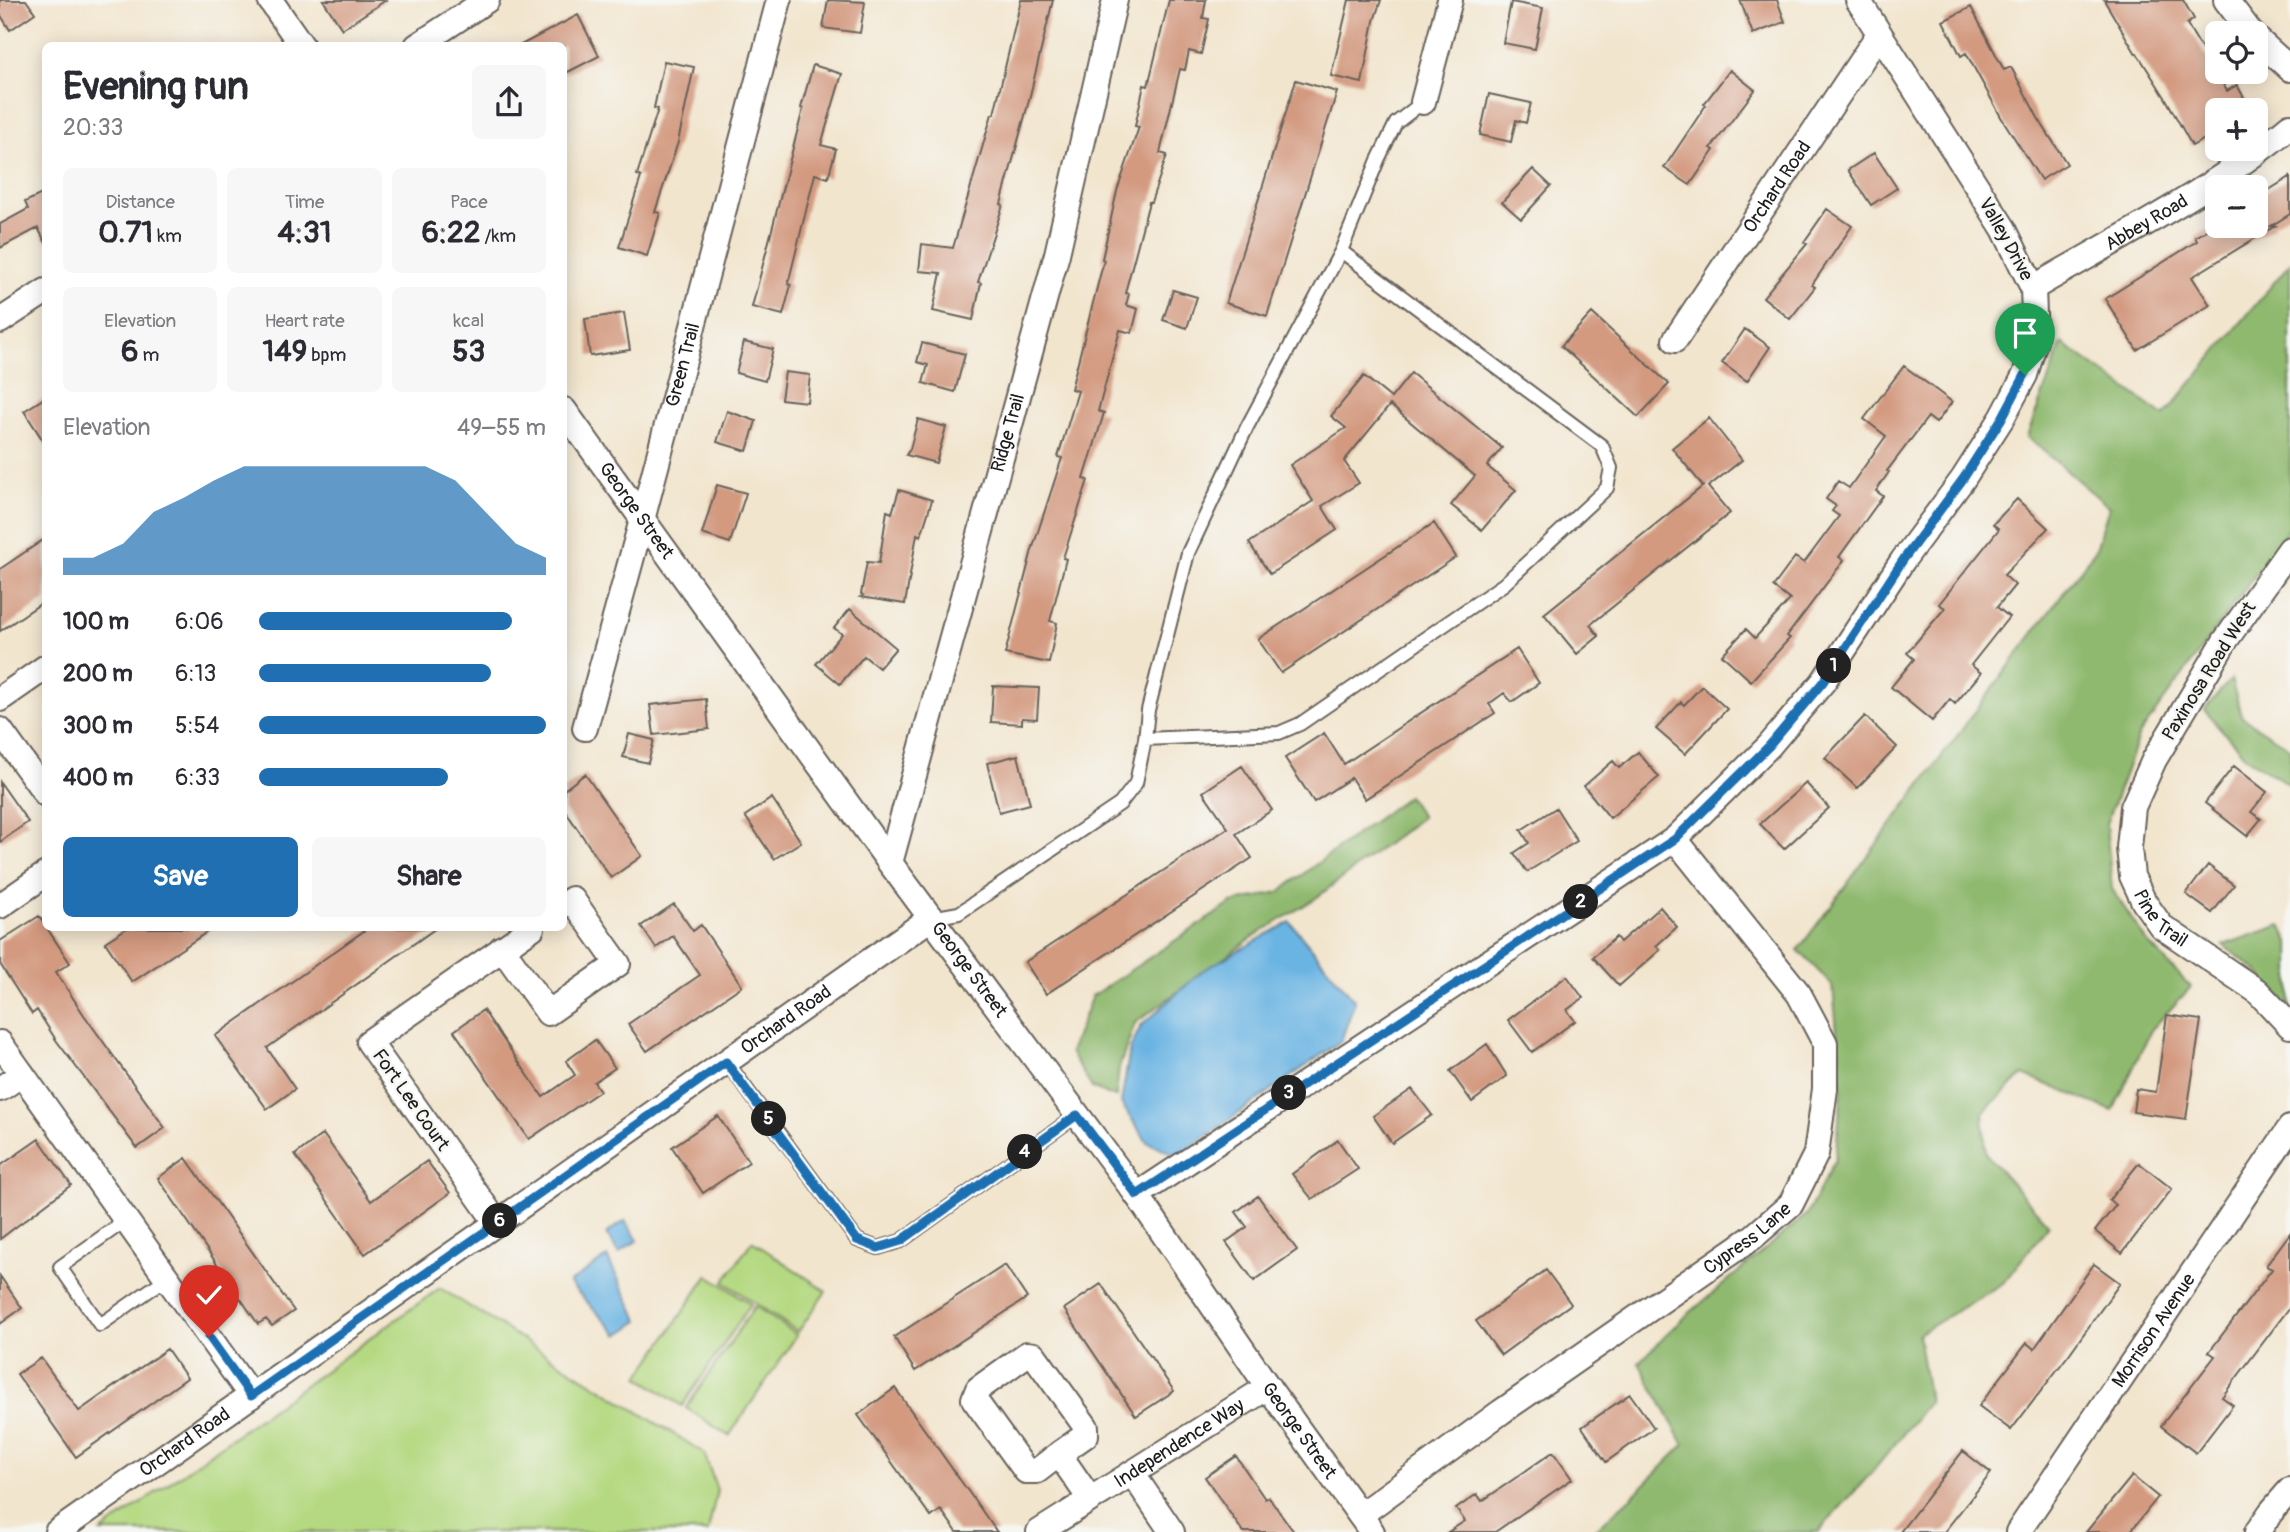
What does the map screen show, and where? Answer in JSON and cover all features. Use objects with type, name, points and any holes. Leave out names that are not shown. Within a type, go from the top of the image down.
[{"type":"street","points":[[270,0],[299,42]]},
{"type":"street","points":[[423,42],[487,0]]},
{"type":"street","name":"Green Trail","points":[[585,728],[779,0]]},
{"type":"street","name":"Ridge Trail","points":[[890,863],[1057,254],[1115,0]]},
{"type":"street","points":[[1423,102],[1450,0]]},
{"type":"street","name":"Valley Drive","points":[[1137,1195],[1675,839],[1769,746],[1823,682],[1903,560],[2002,418],[2025,375],[2035,341],[2033,288],[2004,229],[1858,0]]},
{"type":"street","points":[[2226,0],[2243,21]]},
{"type":"street","name":"Orchard Road","points":[[1675,340],[1879,34]]},
{"type":"street","points":[[2268,49],[2290,69]]},
{"type":"street","name":"Abbey Road","points":[[2033,288],[2210,184],[2265,147],[2290,126]]},
{"type":"street","points":[[0,321],[42,294]]},
{"type":"street","name":"George Street","points":[[567,414],[890,863],[1137,1195],[1268,1387],[1366,1523]]},
{"type":"street","name":"Paxinosa Road West","points":[[2154,760],[2225,641],[2290,549]]},
{"type":"street","points":[[0,699],[42,672]]},
{"type":"street","points":[[0,730],[42,788]]},
{"type":"street","name":"Pine Trail","points":[[2154,760],[2133,807],[2129,848],[2132,876],[2144,902],[2161,926],[2257,991],[2290,1026]]},
{"type":"street","name":"Cypress Lane","points":[[1366,1523],[1513,1404],[1753,1237],[1791,1203],[1816,1154],[1825,1089],[1825,1043],[1799,993],[1675,839]]},
{"type":"street","points":[[0,906],[42,877]]},
{"type":"street","points":[[502,948],[548,1013],[618,964],[572,899],[567,903]]},
{"type":"street","name":"Orchard Road","points":[[57,1532],[931,918]]},
{"type":"street","name":"Fort Lee Court","points":[[497,1223],[369,1042],[528,931]]},
{"type":"street","points":[[0,1043],[251,1396]]},
{"type":"street","points":[[0,1089],[22,1074]]},
{"type":"street","name":"Morrison Avenue","points":[[2018,1532],[2290,1128]]},
{"type":"street","points":[[1027,1354],[1034,1355],[1086,1427],[1086,1435],[1059,1454],[1037,1471],[1026,1471],[974,1399],[978,1389],[1027,1354]]},
{"type":"street","name":"Independence Way","points":[[1039,1532],[1268,1387]]},
{"type":"street","points":[[1059,1454],[1090,1499]]},
{"type":"street","points":[[1132,1473],[1172,1532]]},
{"type":"street","points":[[2257,1532],[2290,1490]]},
{"type":"lane","points":[[931,918],[959,913],[1120,804],[1136,783],[1148,710],[1188,553],[1247,427],[1341,251],[1396,123],[1423,102]]},
{"type":"lane","points":[[1145,740],[1279,733],[1300,724],[1504,584],[1607,488],[1611,468],[1602,446],[1341,251]]},
{"type":"lane","points":[[726,1062],[857,1240],[878,1248],[901,1241],[1077,1115]]},
{"type":"lane","points":[[126,1220],[60,1267],[100,1325],[167,1278]]},
{"type":"green space","points":[[2290,263],[2290,527],[2139,735],[2106,824],[2112,889],[2147,942],[2191,987],[2151,1030],[2113,1111],[2023,1075],[1983,1112],[1986,1154],[2049,1225],[2003,1283],[1918,1334],[1929,1402],[1873,1471],[1818,1532],[1592,1532],[1684,1445],[1639,1363],[1680,1321],[1807,1214],[1835,1160],[1842,1090],[1833,986],[1798,950],[2096,549],[2109,507],[2027,437],[2062,343],[2164,416]]},
{"type":"green space","points":[[2231,679],[2242,717],[2290,748],[2290,785],[2247,758],[2204,710]]},
{"type":"green space","points":[[1408,796],[1422,817],[1316,898],[1250,939],[1135,1023],[1119,1068],[1116,1097],[1092,1088],[1070,1052],[1092,996],[1232,903],[1279,892]]},
{"type":"green space","points":[[2281,925],[2290,945],[2290,1007],[2257,971],[2223,945]]},
{"type":"green space","points":[[752,1241],[826,1291],[798,1332],[724,1282]]},
{"type":"green space","points":[[708,1275],[751,1304],[682,1406],[639,1377]]},
{"type":"green space","points":[[440,1288],[704,1453],[717,1490],[708,1532],[101,1532]]},
{"type":"green space","points":[[755,1306],[797,1335],[729,1436],[686,1408]]},
{"type":"water","points":[[1290,922],[1355,1001],[1341,1041],[1178,1156],[1147,1142],[1121,1103],[1130,1049],[1141,1026],[1202,971]]},
{"type":"water","points":[[625,1221],[638,1240],[619,1253],[606,1234]]},
{"type":"water","points":[[607,1257],[639,1321],[618,1335],[569,1283]]},
{"type":"building","points":[[0,0],[26,0],[35,13],[10,30],[0,14]]},
{"type":"building","points":[[323,0],[386,0],[342,29]]},
{"type":"building","points":[[828,0],[865,2],[860,33],[823,28]]},
{"type":"building","points":[[1021,0],[1053,0],[1001,204],[1003,205],[978,282],[981,283],[973,320],[933,311],[941,273],[919,271],[922,244],[953,248],[994,114]]},
{"type":"building","points":[[1169,0],[1206,0],[1203,18],[1209,19],[1201,54],[1189,51],[1185,70],[1180,69],[1160,153],[1167,155],[1149,202],[1125,293],[1129,294],[1126,305],[1138,309],[1132,333],[1120,330],[1098,411],[1104,413],[1084,479],[1088,480],[1063,558],[1066,559],[1050,621],[1057,623],[1049,663],[1005,654],[1032,550],[1062,458],[1058,457],[1078,391],[1071,389],[1104,260],[1102,259],[1117,191],[1139,127],[1135,126],[1144,85],[1148,86]]},
{"type":"building","points":[[1349,0],[1381,0],[1374,21],[1362,83],[1331,76]]},
{"type":"building","points":[[1740,0],[1777,0],[1785,22],[1753,34]]},
{"type":"building","points":[[2104,0],[2183,0],[2194,19],[2187,24],[2205,54],[2205,84],[2223,84],[2227,91],[2237,85],[2244,98],[2205,98],[2205,139],[2192,146],[2166,99]]},
{"type":"building","points":[[1511,2],[1543,8],[1535,49],[1503,43]]},
{"type":"building","points":[[1971,7],[2004,70],[2011,67],[2038,118],[2067,164],[2041,180],[2001,117],[1966,53],[1961,56],[1943,21]]},
{"type":"building","points":[[578,15],[599,56],[567,72],[567,42],[527,42]]},
{"type":"building","points":[[664,61],[694,67],[678,142],[655,212],[660,213],[647,256],[619,247],[641,177],[637,175],[658,109],[654,108]]},
{"type":"building","points":[[813,65],[842,74],[821,145],[836,149],[828,178],[815,174],[783,315],[752,307]]},
{"type":"building","points":[[1730,70],[1755,90],[1711,148],[1714,150],[1690,185],[1664,168],[1706,105],[1704,104]]},
{"type":"building","points":[[1296,80],[1337,92],[1267,316],[1226,303]]},
{"type":"building","points":[[1489,94],[1531,103],[1526,123],[1516,120],[1511,142],[1480,135]]},
{"type":"building","points":[[1874,153],[1897,188],[1871,205],[1848,170]]},
{"type":"building","points":[[1533,169],[1551,186],[1521,219],[1502,202]]},
{"type":"building","points":[[2290,177],[2290,214],[2268,230],[2268,191]]},
{"type":"building","points":[[42,194],[42,236],[38,228],[0,248],[0,224],[28,209],[25,202]]},
{"type":"building","points":[[1827,209],[1852,226],[1812,285],[1815,287],[1790,319],[1763,297],[1807,244],[1804,242]]},
{"type":"building","points":[[2205,231],[2205,238],[2255,238],[2192,277],[2210,305],[2137,350],[2105,299],[2197,241],[2195,237]]},
{"type":"building","points":[[1173,290],[1197,297],[1187,328],[1163,320]]},
{"type":"building","points":[[624,313],[630,350],[590,356],[585,319]]},
{"type":"building","points":[[1592,313],[1669,384],[1638,417],[1561,346]]},
{"type":"building","points":[[1745,329],[1770,347],[1747,381],[1722,363]]},
{"type":"building","points":[[744,342],[773,349],[765,381],[736,373]]},
{"type":"building","points":[[922,343],[965,354],[955,392],[923,383],[928,365],[917,362]]},
{"type":"building","points":[[1904,366],[1952,402],[1936,423],[1928,417],[1887,471],[1889,472],[1876,491],[1883,496],[1839,557],[1844,560],[1787,636],[1790,638],[1751,681],[1722,655],[1746,629],[1755,638],[1790,600],[1773,587],[1795,557],[1804,563],[1839,516],[1832,511],[1836,506],[1826,499],[1838,481],[1849,488],[1886,436],[1864,419]]},
{"type":"building","points":[[785,372],[810,375],[807,402],[781,399]]},
{"type":"building","points":[[1411,373],[1502,448],[1487,466],[1516,490],[1482,530],[1451,505],[1475,476],[1390,405],[1344,461],[1359,483],[1322,506],[1337,530],[1270,574],[1249,543],[1313,501],[1290,465],[1346,428],[1331,416],[1364,376],[1391,398]]},
{"type":"building","points":[[42,400],[42,439],[24,411]]},
{"type":"building","points":[[727,411],[756,421],[747,451],[717,442]]},
{"type":"building","points":[[1709,418],[1742,460],[1708,487],[1730,513],[1590,625],[1599,636],[1577,654],[1544,614],[1703,486],[1672,448]]},
{"type":"building","points":[[918,419],[946,427],[936,463],[906,455]]},
{"type":"building","points":[[717,485],[746,493],[730,543],[702,534]]},
{"type":"building","points":[[899,490],[932,500],[921,536],[917,534],[905,604],[860,597],[863,595],[861,594],[867,562],[879,563],[887,511],[892,513]]},
{"type":"building","points":[[2017,499],[2048,528],[2004,575],[2015,585],[1997,607],[2009,617],[1971,665],[1981,673],[1955,704],[1950,699],[1932,721],[1891,687],[1914,659],[1907,653],[1945,608],[1939,604],[1999,529],[1993,524]]},
{"type":"building","points":[[1434,523],[1456,557],[1281,673],[1258,639]]},
{"type":"building","points":[[42,541],[42,603],[0,631],[0,569]]},
{"type":"building","points":[[850,609],[896,648],[879,668],[864,656],[840,684],[816,664],[842,634],[834,628]]},
{"type":"building","points":[[1517,649],[1539,683],[1512,702],[1504,693],[1489,704],[1495,713],[1365,799],[1351,778],[1314,802],[1285,758],[1324,733],[1344,764]]},
{"type":"building","points":[[993,686],[1039,688],[1037,719],[1022,718],[1022,724],[991,722]]},
{"type":"building","points":[[1702,686],[1727,709],[1685,754],[1656,729],[1681,702],[1684,705]]},
{"type":"building","points":[[706,699],[709,729],[654,735],[650,705]]},
{"type":"building","points":[[1865,716],[1897,747],[1857,788],[1825,758]]},
{"type":"building","points":[[629,734],[654,740],[648,763],[623,757]]},
{"type":"building","points":[[1638,752],[1659,777],[1610,818],[1584,786],[1613,761],[1619,768]]},
{"type":"building","points":[[1018,755],[1030,804],[999,812],[987,763]]},
{"type":"building","points":[[1242,766],[1272,810],[1236,834],[1252,858],[1046,994],[1025,962],[1228,828],[1203,792]]},
{"type":"building","points":[[2234,766],[2267,792],[2251,812],[2261,819],[2247,836],[2205,803]]},
{"type":"building","points":[[585,774],[642,856],[611,878],[567,813],[567,788]]},
{"type":"building","points":[[0,782],[28,822],[0,842]]},
{"type":"building","points":[[1806,783],[1829,808],[1784,849],[1760,824]]},
{"type":"building","points":[[772,798],[801,842],[774,859],[745,816]]},
{"type":"building","points":[[1556,808],[1577,841],[1527,872],[1514,853],[1529,843],[1521,830]]},
{"type":"building","points":[[2208,865],[2234,885],[2212,913],[2186,894]]},
{"type":"building","points":[[674,904],[693,931],[701,925],[742,986],[647,1051],[628,1024],[700,975],[673,936],[656,948],[641,926]]},
{"type":"building","points":[[1660,907],[1677,927],[1656,946],[1660,950],[1619,986],[1593,957],[1616,937],[1620,942]]},
{"type":"building","points":[[39,916],[42,931],[49,931],[70,963],[56,972],[165,1128],[137,1148],[56,1040],[37,1010],[32,1014],[0,964],[0,941]]},
{"type":"building","points":[[122,931],[208,931],[132,982],[105,942]]},
{"type":"building","points":[[364,931],[432,931],[267,1048],[295,1089],[267,1109],[215,1036]]},
{"type":"building","points":[[1567,976],[1583,998],[1567,1010],[1575,1021],[1532,1052],[1508,1020]]},
{"type":"building","points":[[483,1010],[543,1097],[575,1075],[566,1061],[595,1040],[615,1068],[594,1082],[600,1091],[529,1139],[454,1031]]},
{"type":"building","points":[[2167,1015],[2201,1020],[2186,1119],[2133,1112],[2136,1089],[2156,1092]]},
{"type":"building","points":[[1487,1044],[1507,1076],[1472,1102],[1450,1071]]},
{"type":"building","points":[[1412,1089],[1432,1115],[1392,1143],[1373,1116]]},
{"type":"building","points":[[718,1116],[749,1162],[703,1193],[672,1147]]},
{"type":"building","points":[[323,1134],[371,1201],[427,1161],[450,1193],[365,1254],[295,1155]]},
{"type":"building","points":[[39,1139],[71,1185],[0,1239],[0,1166]]},
{"type":"building","points":[[1338,1140],[1358,1169],[1312,1199],[1292,1174]]},
{"type":"building","points":[[186,1158],[294,1311],[272,1326],[266,1319],[258,1324],[158,1178]]},
{"type":"building","points":[[2139,1163],[2172,1189],[2122,1253],[2095,1231],[2116,1205],[2109,1200]]},
{"type":"building","points":[[1258,1196],[1297,1250],[1254,1281],[1226,1242],[1247,1227],[1236,1212]]},
{"type":"building","points":[[2290,1233],[2290,1307],[2222,1397],[2233,1405],[2196,1453],[2161,1426],[2215,1356],[2209,1352],[2272,1269],[2266,1266]]},
{"type":"building","points":[[2094,1264],[2120,1283],[2011,1430],[1979,1406],[2027,1343],[2034,1349]]},
{"type":"building","points":[[1005,1265],[1027,1298],[915,1371],[894,1337]]},
{"type":"building","points":[[1546,1270],[1571,1304],[1501,1355],[1476,1321]]},
{"type":"building","points":[[0,1276],[22,1308],[0,1324]]},
{"type":"building","points":[[1101,1284],[1174,1391],[1136,1416],[1064,1309]]},
{"type":"building","points":[[167,1349],[187,1378],[76,1457],[17,1374],[41,1358],[79,1411]]},
{"type":"building","points":[[895,1388],[997,1532],[957,1532],[941,1510],[931,1517],[858,1415]]},
{"type":"building","points":[[1630,1394],[1654,1428],[1606,1462],[1582,1427]]},
{"type":"building","points":[[1963,1451],[1991,1473],[1944,1532],[1900,1532]]},
{"type":"building","points":[[1553,1452],[1572,1479],[1495,1532],[1448,1532],[1465,1521],[1456,1509],[1477,1494],[1482,1501]]},
{"type":"building","points":[[1236,1456],[1265,1499],[1269,1497],[1294,1532],[1243,1532],[1205,1477]]},
{"type":"building","points":[[2132,1476],[2158,1497],[2130,1532],[2086,1532]]},
{"type":"route","points":[[209,1337],[251,1396],[726,1062],[857,1240],[878,1248],[901,1241],[1077,1115],[1137,1195],[1675,839],[1769,746],[1823,682],[1903,560],[1963,479],[2002,418],[2025,375]]}]
